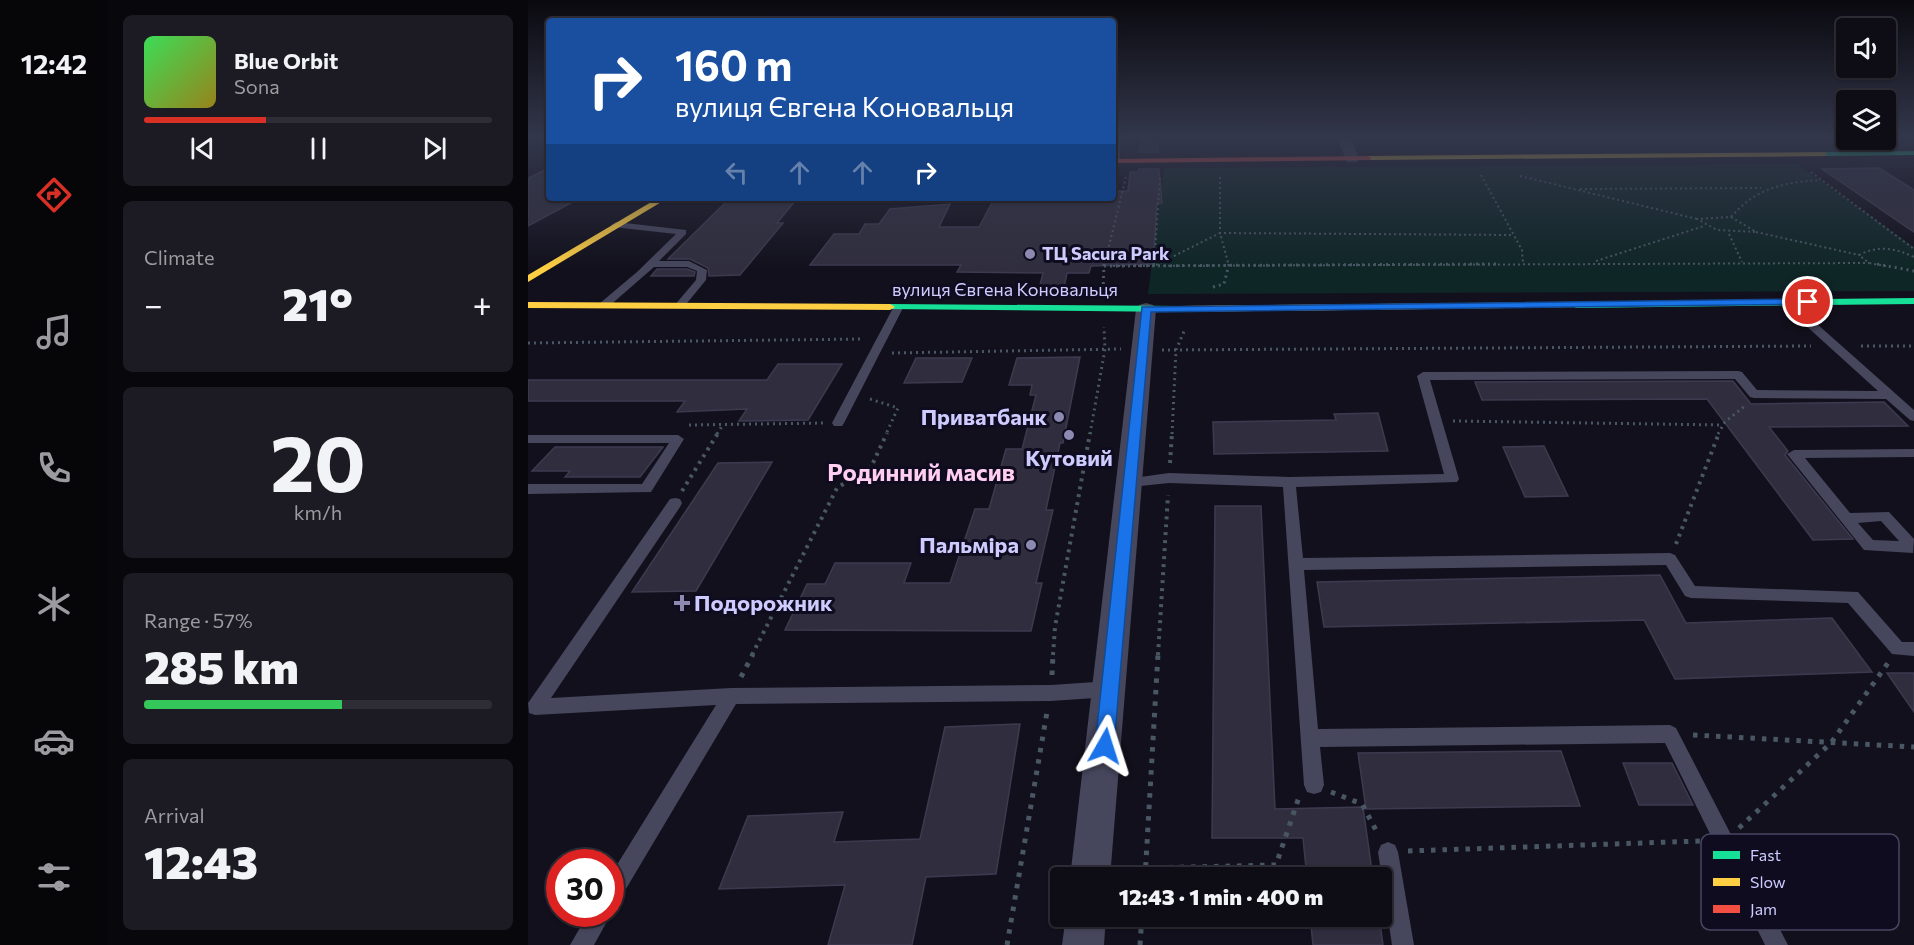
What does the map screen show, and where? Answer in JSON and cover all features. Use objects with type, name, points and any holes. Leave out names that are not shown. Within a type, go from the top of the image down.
[{"type":"street","points":[[528,279],[659,201]]},
{"type":"street","name":"вулиця Євгена Коновальця","points":[[528,305],[1146,309],[1914,301]]},
{"type":"street","points":[[1091,867],[1131,482],[1146,309]]},
{"type":"street","points":[[1083,945],[1085,927]]},
{"type":"lane","points":[[603,306],[682,234],[681,231],[616,225]]},
{"type":"lane","points":[[651,264],[689,264],[702,270],[701,280],[679,306]]},
{"type":"lane","points":[[1786,302],[1914,417]]},
{"type":"lane","points":[[838,423],[898,308]]},
{"type":"lane","points":[[1131,482],[1169,478],[1289,482],[1452,478],[1423,376],[1738,375],[1754,394],[1888,395]]},
{"type":"lane","points":[[528,439],[678,439],[646,489],[528,489]]},
{"type":"lane","points":[[1846,518],[1794,454],[1914,453]]},
{"type":"lane","points":[[1289,482],[1314,785]]},
{"type":"lane","points":[[675,503],[535,707],[731,696],[1051,693],[1110,689]]},
{"type":"lane","points":[[1295,564],[1670,559],[1691,592],[1852,597],[1898,649],[1914,649]]},
{"type":"lane","points":[[624,874],[731,696]]},
{"type":"lane","points":[[1310,738],[1670,734],[1722,834]]},
{"type":"lane","points":[[1388,852],[1403,945]]},
{"type":"lane","points":[[581,945],[592,927]]},
{"type":"lane","points":[[1770,930],[1777,945]]},
{"type":"path","points":[[1154,266],[1160,181]]},
{"type":"path","points":[[1220,181],[1220,233],[1229,264]]},
{"type":"path","points":[[1484,181],[1522,250],[1523,263]]},
{"type":"path","points":[[1540,181],[1697,219],[1731,217],[1756,232]]},
{"type":"path","points":[[1573,189],[1762,188],[1813,181]]},
{"type":"path","points":[[1822,181],[1914,249]]},
{"type":"path","points":[[1731,217],[1745,199],[1762,188]]},
{"type":"path","points":[[1007,945],[1051,693],[1055,627],[1105,349],[1104,266],[1113,201]]},
{"type":"path","points":[[1697,219],[1704,226],[1729,233],[1756,232],[1859,255],[1869,263]]},
{"type":"path","points":[[1593,262],[1704,226]]},
{"type":"path","points":[[1154,266],[1220,233],[1514,235]]},
{"type":"path","points":[[1729,233],[1743,263]]},
{"type":"path","points":[[1859,255],[1870,248],[1887,248],[1896,249],[1914,257]]},
{"type":"path","points":[[1104,266],[1593,262],[1869,263],[1914,271]]},
{"type":"path","points":[[528,343],[881,339],[887,353],[1105,349],[1914,346]]},
{"type":"path","points":[[1145,867],[1176,350]]},
{"type":"path","points":[[731,696],[837,488],[871,467],[898,408],[853,393]]},
{"type":"path","points":[[1670,559],[1722,424],[1728,417],[1743,410],[1754,394]]},
{"type":"path","points":[[1436,421],[1722,424]]},
{"type":"path","points":[[689,425],[838,423]]},
{"type":"path","points":[[675,503],[722,425]]},
{"type":"path","points":[[1731,834],[1831,742],[1898,649]]},
{"type":"path","points":[[1670,734],[1914,747]]},
{"type":"path","points":[[1189,867],[1276,865],[1296,799],[1314,785],[1362,804],[1388,852],[1701,841]]},
{"type":"path","points":[[1140,945],[1141,927]]},
{"type":"green space","points":[[1162,181],[1821,181],[1914,247],[1914,291],[1148,294]]},
{"type":"building","points":[[528,181],[546,181],[546,201],[574,201],[528,226]]},
{"type":"building","points":[[1129,181],[1160,181],[1162,203],[1157,203],[1153,264],[1091,266],[1089,273],[1067,273],[1063,293],[1038,293],[1043,273],[957,272],[961,265],[810,265],[834,234],[859,234],[865,224],[879,224],[890,209],[950,204],[939,227],[979,227],[993,201],[1116,201],[1116,191],[1128,191]]},
{"type":"building","points":[[1840,181],[1900,181],[1914,190],[1914,232]]},
{"type":"building","points":[[795,201],[777,223],[783,223],[740,275],[709,276],[708,268],[690,259],[668,259],[726,202]]},
{"type":"building","points":[[657,269],[687,269],[695,272],[694,276],[651,276]]},
{"type":"building","points":[[1080,357],[1063,443],[1060,443],[1046,510],[1053,510],[1036,583],[1042,583],[1031,631],[785,630],[807,584],[825,584],[835,563],[911,563],[904,583],[950,583],[975,509],[989,509],[1006,449],[1022,449],[1036,395],[1030,395],[1032,385],[1009,385],[1017,358]]},
{"type":"building","points":[[916,358],[972,358],[962,382],[904,383]]},
{"type":"building","points":[[778,364],[842,364],[808,420],[739,421],[747,409],[677,412],[685,401],[528,401],[528,380],[767,380]]},
{"type":"building","points":[[1733,381],[1751,404],[1884,402],[1908,426],[1769,427],[1788,451],[1785,455],[1853,539],[1813,540],[1707,399],[1482,400],[1475,382]]},
{"type":"building","points":[[1378,413],[1388,451],[1214,454],[1213,422],[1336,420],[1334,414]]},
{"type":"building","points":[[1544,446],[1568,496],[1525,497],[1503,447]]},
{"type":"building","points":[[555,447],[663,447],[640,477],[565,477],[570,471],[532,471]]},
{"type":"building","points":[[772,462],[696,591],[632,592],[718,463]]},
{"type":"building","points":[[1215,506],[1261,506],[1275,809],[1363,807],[1371,867],[1306,867],[1303,838],[1212,838]]},
{"type":"building","points":[[1660,575],[1686,623],[1832,618],[1872,672],[1675,679],[1644,620],[1324,627],[1317,582]]},
{"type":"building","points":[[1887,673],[1914,673],[1914,712]]},
{"type":"building","points":[[1020,724],[996,874],[926,877],[912,945],[828,945],[845,885],[719,889],[748,816],[843,812],[834,842],[920,839],[945,727]]},
{"type":"building","points":[[1561,751],[1580,806],[1366,809],[1358,753]]},
{"type":"building","points":[[1623,763],[1672,763],[1693,805],[1639,805]]},
{"type":"building","points":[[1311,927],[1381,927],[1383,945],[1313,945]]},
{"type":"traffic: fast","points":[[1576,305],[1914,301]]},
{"type":"traffic: fast","points":[[890,307],[1180,309]]},
{"type":"traffic: slow","points":[[528,279],[659,201]]},
{"type":"traffic: slow","points":[[528,305],[890,307]]},
{"type":"traffic: slow","points":[[1180,309],[1576,305]]},
{"type":"place","name":"ТЦ Sacura Park","points":[[1030,254]]},
{"type":"place","name":"Приватбанк","points":[[1059,417]]},
{"type":"place","name":"Кутовий","points":[[1069,435]]},
{"type":"place","name":"Пальміра","points":[[1031,545]]},
{"type":"place","name":"Подорожник","points":[[682,603]]},
{"type":"district","name":"Родинний масив","points":[[921,473]]},
{"type":"route","points":[[1105,746],[1146,309],[1808,302]]}]
